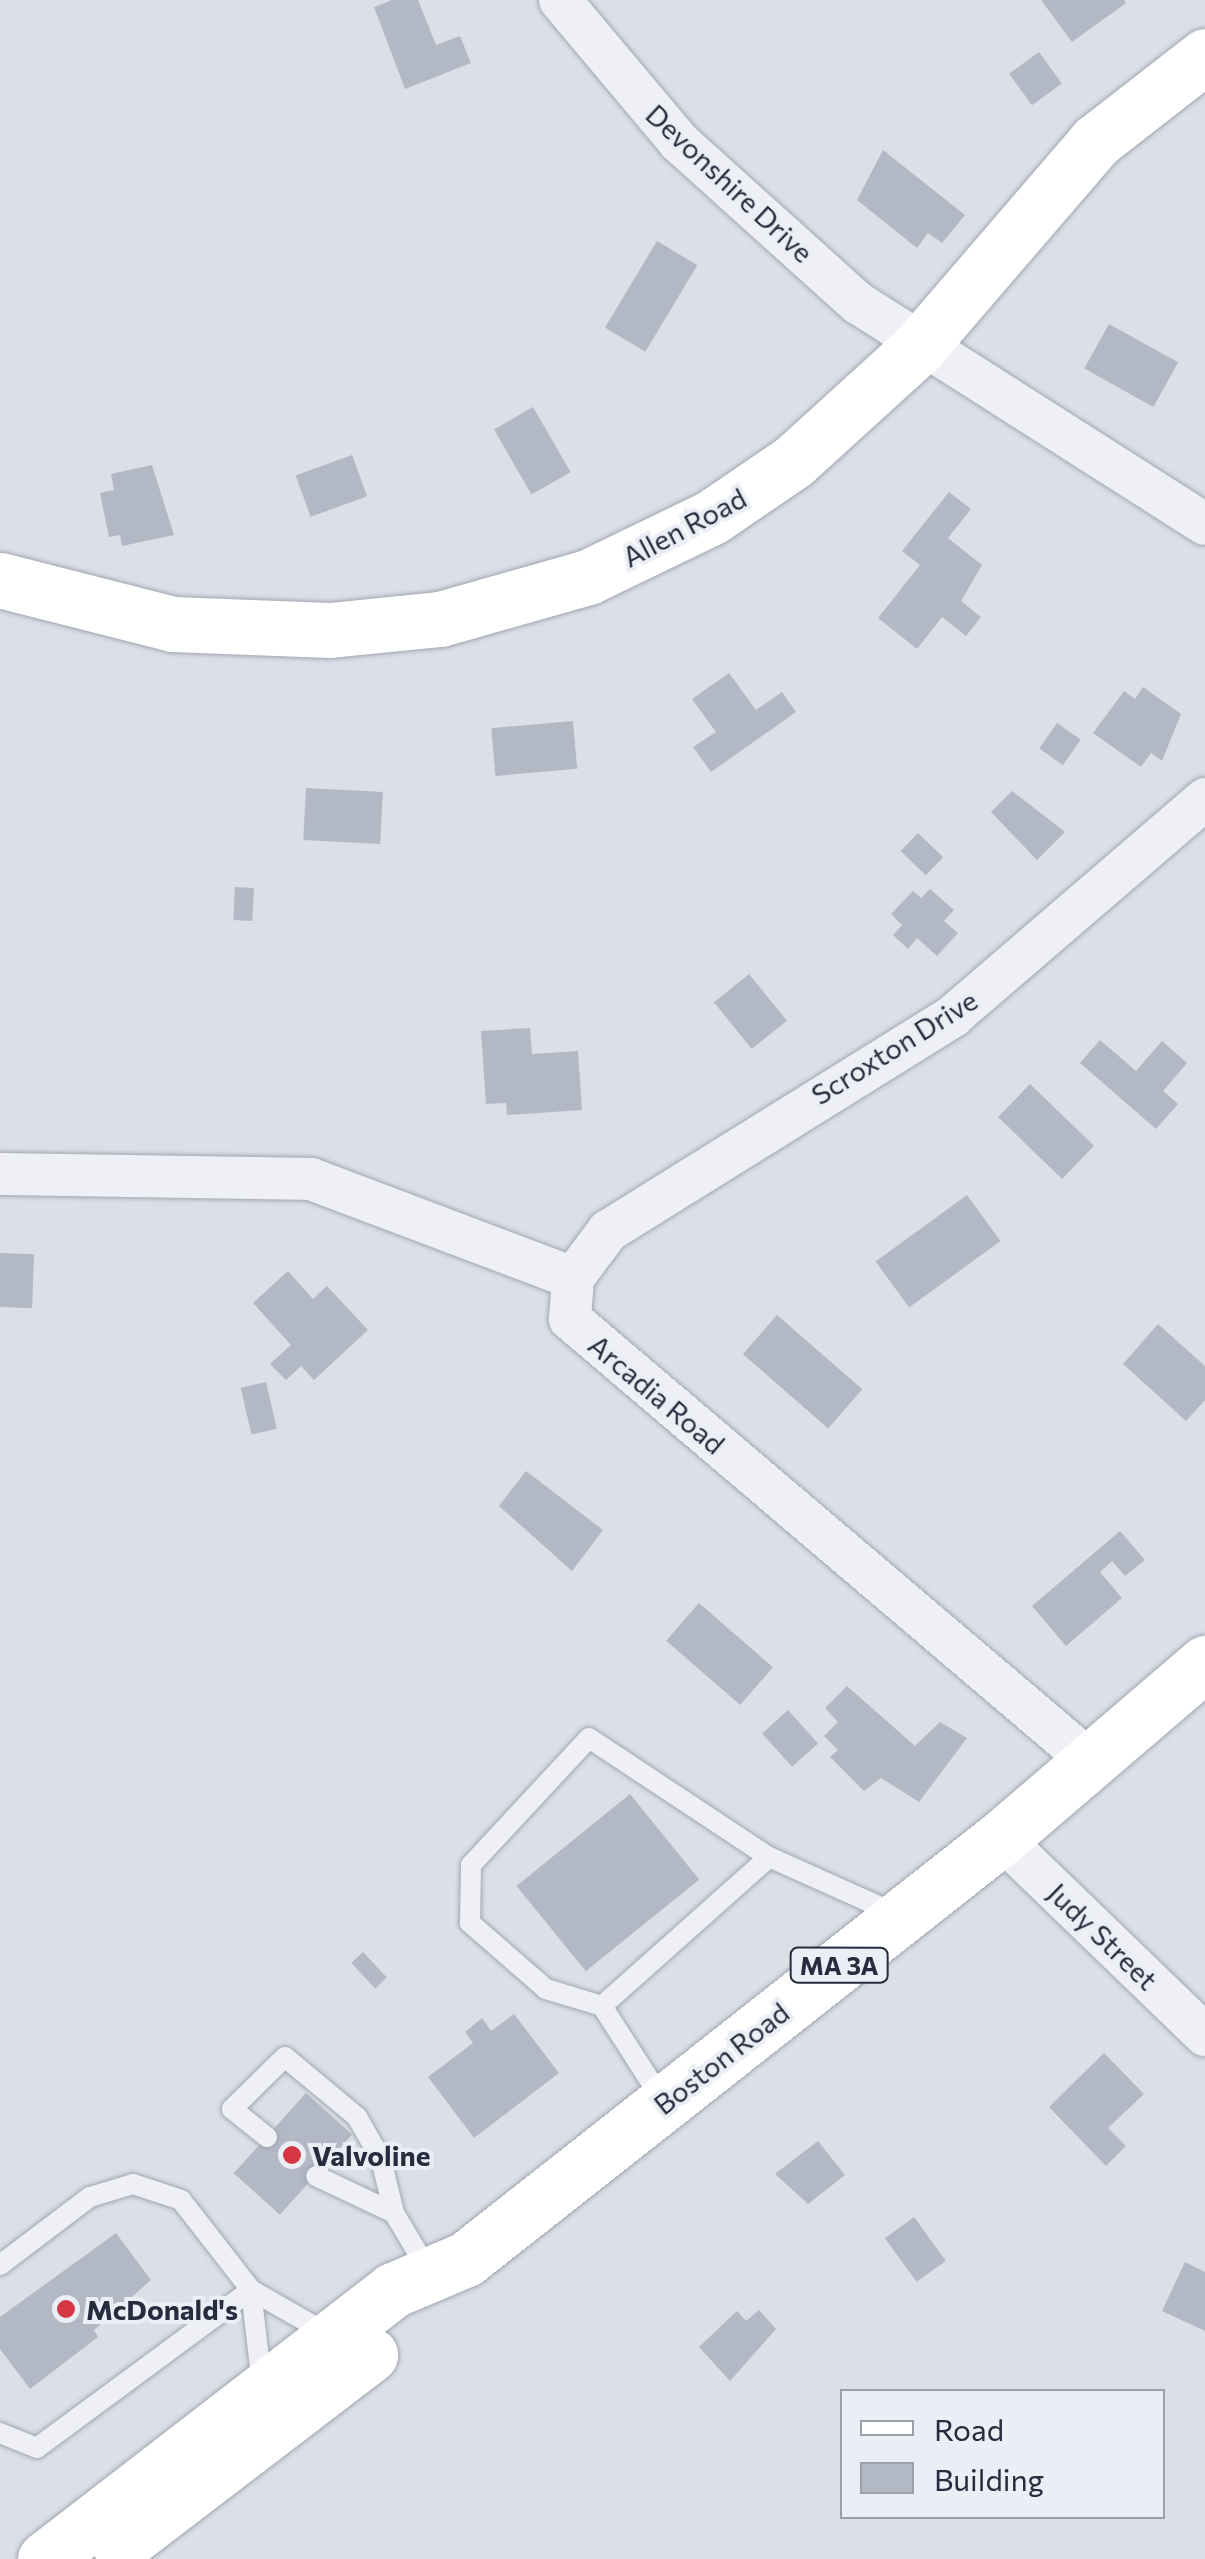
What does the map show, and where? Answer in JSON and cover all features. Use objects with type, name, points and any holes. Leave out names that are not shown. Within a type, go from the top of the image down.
[{"type":"main road","name":"Allen Road","points":[[0,580],[172,624],[330,630],[474,611],[588,577],[712,517],[794,461],[918,348],[1096,141],[1205,56]]},
{"type":"main road","name":"Boston Road","points":[[44,2559],[332,2336],[448,2265],[664,2103],[1001,1838],[1205,1662]]},
{"type":"main road","name":"Boston Road","points":[[104,2559],[425,2313],[448,2265]]},
{"type":"street","name":"Devonshire Drive","points":[[560,0],[679,142],[918,348]]},
{"type":"street","points":[[918,348],[1205,524]]},
{"type":"street","name":"Scroxton Drive","points":[[573,1278],[608,1232],[953,1016],[1205,798]]},
{"type":"street","points":[[0,1174],[311,1178],[573,1278]]},
{"type":"street","name":"Arcadia Road","points":[[573,1278],[570,1318],[579,1327],[1091,1762]]},
{"type":"street","name":"Judy Street","points":[[1001,1838],[1205,2035]]},
{"type":"lane","points":[[664,2103],[602,2006],[546,1988],[470,1923],[471,1866],[589,1738],[769,1856],[901,1916]]},
{"type":"lane","points":[[602,2006],[769,1856]]},
{"type":"lane","points":[[267,2137],[232,2109],[285,2056],[357,2117],[381,2159],[394,2214]]},
{"type":"lane","points":[[316,2176],[394,2214],[448,2265]]},
{"type":"lane","points":[[0,2265],[90,2197],[133,2184],[181,2200],[251,2290],[332,2336]]},
{"type":"lane","points":[[251,2290],[262,2389]]},
{"type":"lane","points":[[0,2433],[37,2448],[251,2290]]},
{"type":"building","points":[[392,0],[418,0],[436,45],[460,36],[471,63],[405,89],[374,7]]},
{"type":"building","points":[[1041,0],[1124,0],[1126,3],[1072,42]]},
{"type":"building","points":[[1039,52],[1062,84],[1032,105],[1009,74]]},
{"type":"building","points":[[883,150],[965,215],[942,243],[928,233],[917,248],[857,200]]},
{"type":"building","points":[[657,241],[697,265],[645,352],[605,328]]},
{"type":"building","points":[[1109,324],[1178,362],[1153,407],[1084,369]]},
{"type":"building","points":[[533,407],[570,472],[532,494],[494,430]]},
{"type":"building","points":[[352,455],[367,496],[311,517],[296,476]]},
{"type":"building","points":[[152,465],[174,535],[122,546],[120,535],[109,537],[100,493],[114,490],[111,474]]},
{"type":"building","points":[[949,492],[971,509],[948,538],[982,565],[961,601],[981,617],[966,636],[942,617],[917,649],[878,618],[920,565],[902,551]]},
{"type":"building","points":[[729,673],[756,710],[782,692],[796,712],[711,772],[693,747],[716,732],[692,699]]},
{"type":"building","points":[[1143,687],[1181,714],[1162,761],[1151,753],[1141,767],[1093,733],[1124,691],[1135,699]]},
{"type":"building","points":[[573,721],[577,769],[495,776],[491,728]]},
{"type":"building","points":[[1057,723],[1081,740],[1063,765],[1039,748]]},
{"type":"building","points":[[306,788],[383,792],[380,844],[303,840]]},
{"type":"building","points":[[1012,791],[1065,832],[1037,860],[991,812]]},
{"type":"building","points":[[918,833],[943,857],[926,875],[901,851]]},
{"type":"building","points":[[235,887],[254,888],[252,921],[233,920]]},
{"type":"building","points":[[930,889],[954,910],[944,921],[958,933],[937,956],[917,938],[908,949],[893,935],[902,925],[891,914],[913,891],[921,898]]},
{"type":"building","points":[[749,974],[787,1021],[752,1049],[714,1002]]},
{"type":"building","points":[[530,1028],[532,1054],[578,1051],[582,1110],[507,1115],[506,1103],[486,1104],[481,1031]]},
{"type":"building","points":[[1100,1040],[1136,1071],[1162,1041],[1187,1063],[1163,1091],[1178,1104],[1156,1129],[1080,1063]]},
{"type":"building","points":[[1030,1084],[1094,1146],[1062,1179],[998,1117]]},
{"type":"building","points":[[967,1195],[1001,1241],[909,1308],[876,1261]]},
{"type":"building","points":[[0,1253],[34,1254],[32,1308],[0,1307]]},
{"type":"building","points":[[288,1271],[313,1299],[327,1286],[368,1330],[314,1380],[301,1366],[286,1380],[270,1364],[291,1345],[253,1303]]},
{"type":"building","points":[[777,1315],[862,1389],[828,1428],[743,1354]]},
{"type":"building","points":[[1158,1324],[1205,1366],[1205,1400],[1186,1421],[1123,1364]]},
{"type":"building","points":[[266,1382],[277,1429],[251,1435],[241,1388]]},
{"type":"building","points":[[526,1471],[603,1530],[572,1571],[499,1506]]},
{"type":"building","points":[[1120,1531],[1145,1560],[1125,1576],[1112,1561],[1100,1572],[1122,1598],[1066,1646],[1032,1606]]},
{"type":"building","points":[[699,1603],[773,1667],[740,1705],[666,1641]]},
{"type":"building","points":[[847,1686],[915,1746],[940,1722],[967,1738],[919,1802],[881,1778],[864,1791],[830,1757],[838,1750],[824,1736],[838,1722],[825,1708]]},
{"type":"building","points":[[788,1710],[818,1743],[792,1767],[762,1733]]},
{"type":"building","points":[[630,1794],[699,1879],[586,1971],[517,1886]]},
{"type":"building","points":[[363,1952],[387,1978],[375,1989],[351,1963]]},
{"type":"building","points":[[514,2014],[559,2073],[474,2138],[428,2077],[473,2043],[465,2032],[482,2018],[491,2031]]},
{"type":"building","points":[[1104,2053],[1144,2094],[1108,2128],[1126,2146],[1106,2166],[1049,2107]]},
{"type":"building","name":"Valvoline","points":[[306,2093],[352,2134],[280,2215],[234,2173]]},
{"type":"building","points":[[818,2141],[845,2175],[808,2204],[775,2174]]},
{"type":"building","points":[[914,2217],[946,2261],[917,2282],[885,2238]]},
{"type":"building","name":"McDonald's","points":[[116,2233],[151,2280],[94,2330],[98,2337],[30,2389],[0,2349],[0,2317]]},
{"type":"building","points":[[1185,2262],[1205,2272],[1205,2331],[1162,2311]]},
{"type":"building","points":[[759,2310],[776,2329],[730,2381],[699,2347],[737,2311],[746,2321]]},
{"type":"place","name":"Valvoline","points":[[292,2155]]},
{"type":"place","name":"McDonald's","points":[[66,2309]]}]
